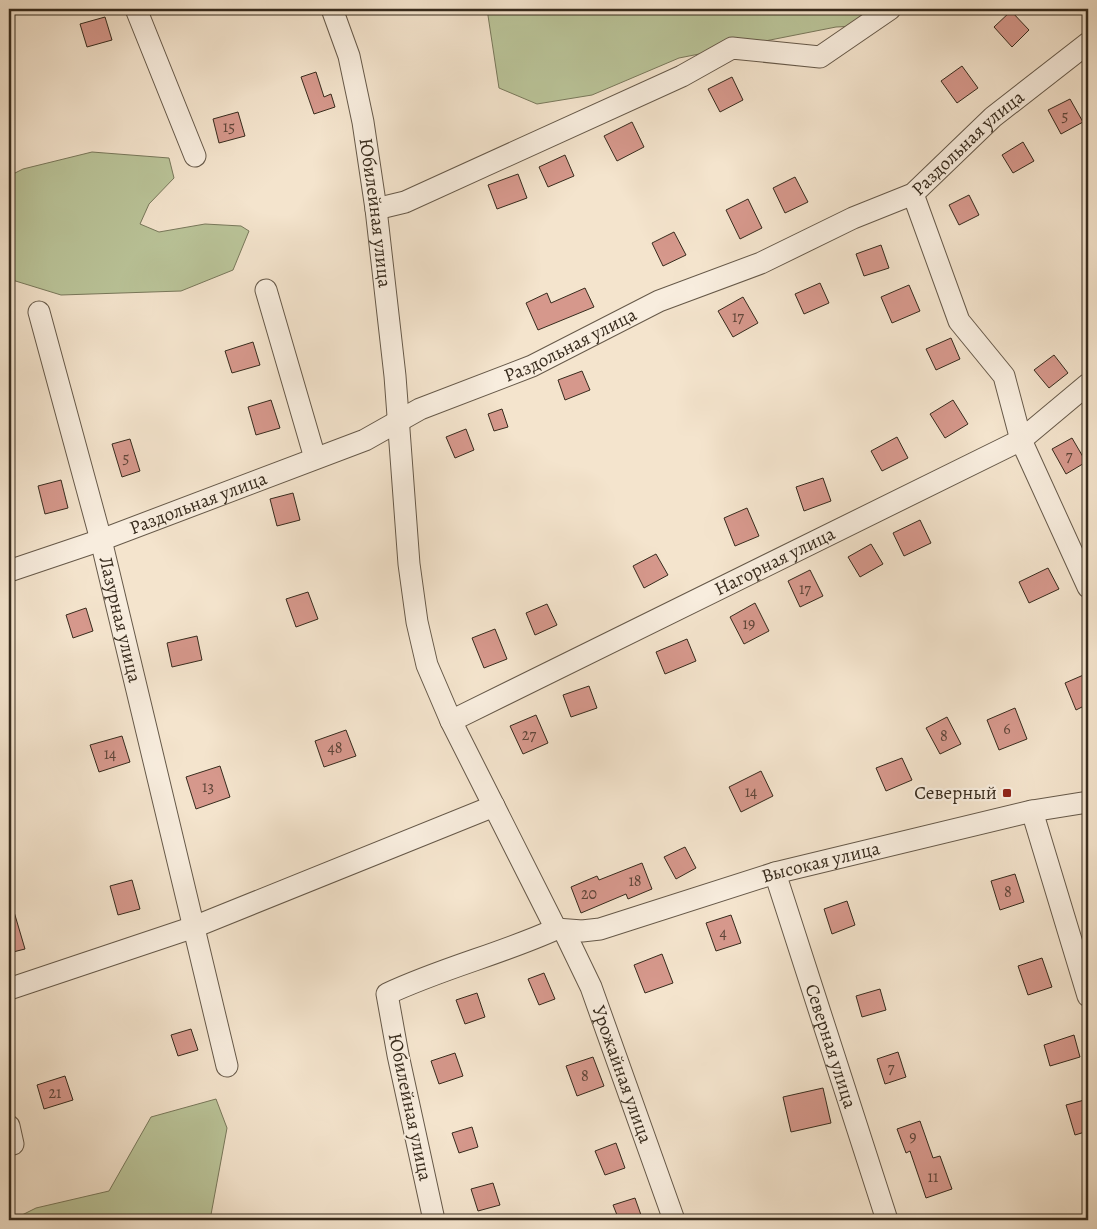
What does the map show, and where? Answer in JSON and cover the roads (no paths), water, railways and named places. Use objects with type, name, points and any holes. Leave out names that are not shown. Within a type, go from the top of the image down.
[{"type":"street","points":[[136,9],[195,156]]},
{"type":"street","name":"Юбилейная улица","points":[[332,9],[349,56],[363,122],[376,209],[409,564],[418,622],[427,665],[451,721]]},
{"type":"street","points":[[376,209],[405,202],[682,76],[732,48],[820,57],[890,9]]},
{"type":"street","name":"Раздольная улица","points":[[9,571],[101,540],[365,440],[420,409],[532,366],[659,301],[761,263],[853,218],[913,194],[993,117],[1088,43]]},
{"type":"street","points":[[913,194],[959,321],[1004,376],[1021,440],[1087,582]]},
{"type":"street","points":[[266,290],[314,458]]},
{"type":"street","name":"Лазурная улица","points":[[39,312],[101,540],[227,1066]]},
{"type":"street","name":"Нагорная улица","points":[[451,721],[1021,440],[1088,384]]},
{"type":"street","name":"Урожайная улица","points":[[451,721],[494,806],[591,987],[674,1220]]},
{"type":"street","name":"Высокая улица","points":[[387,994],[560,930],[600,929],[775,873],[1032,811],[1088,802]]},
{"type":"street","points":[[9,989],[194,927],[494,806]]},
{"type":"street","points":[[1032,811],[1088,996]]},
{"type":"street","name":"Северная улица","points":[[775,873],[887,1220]]},
{"type":"street","name":"Юбилейная улица","points":[[387,994],[398,1055],[434,1220]]},
{"type":"place","name":"Северный","points":[[1007,793]]}]
